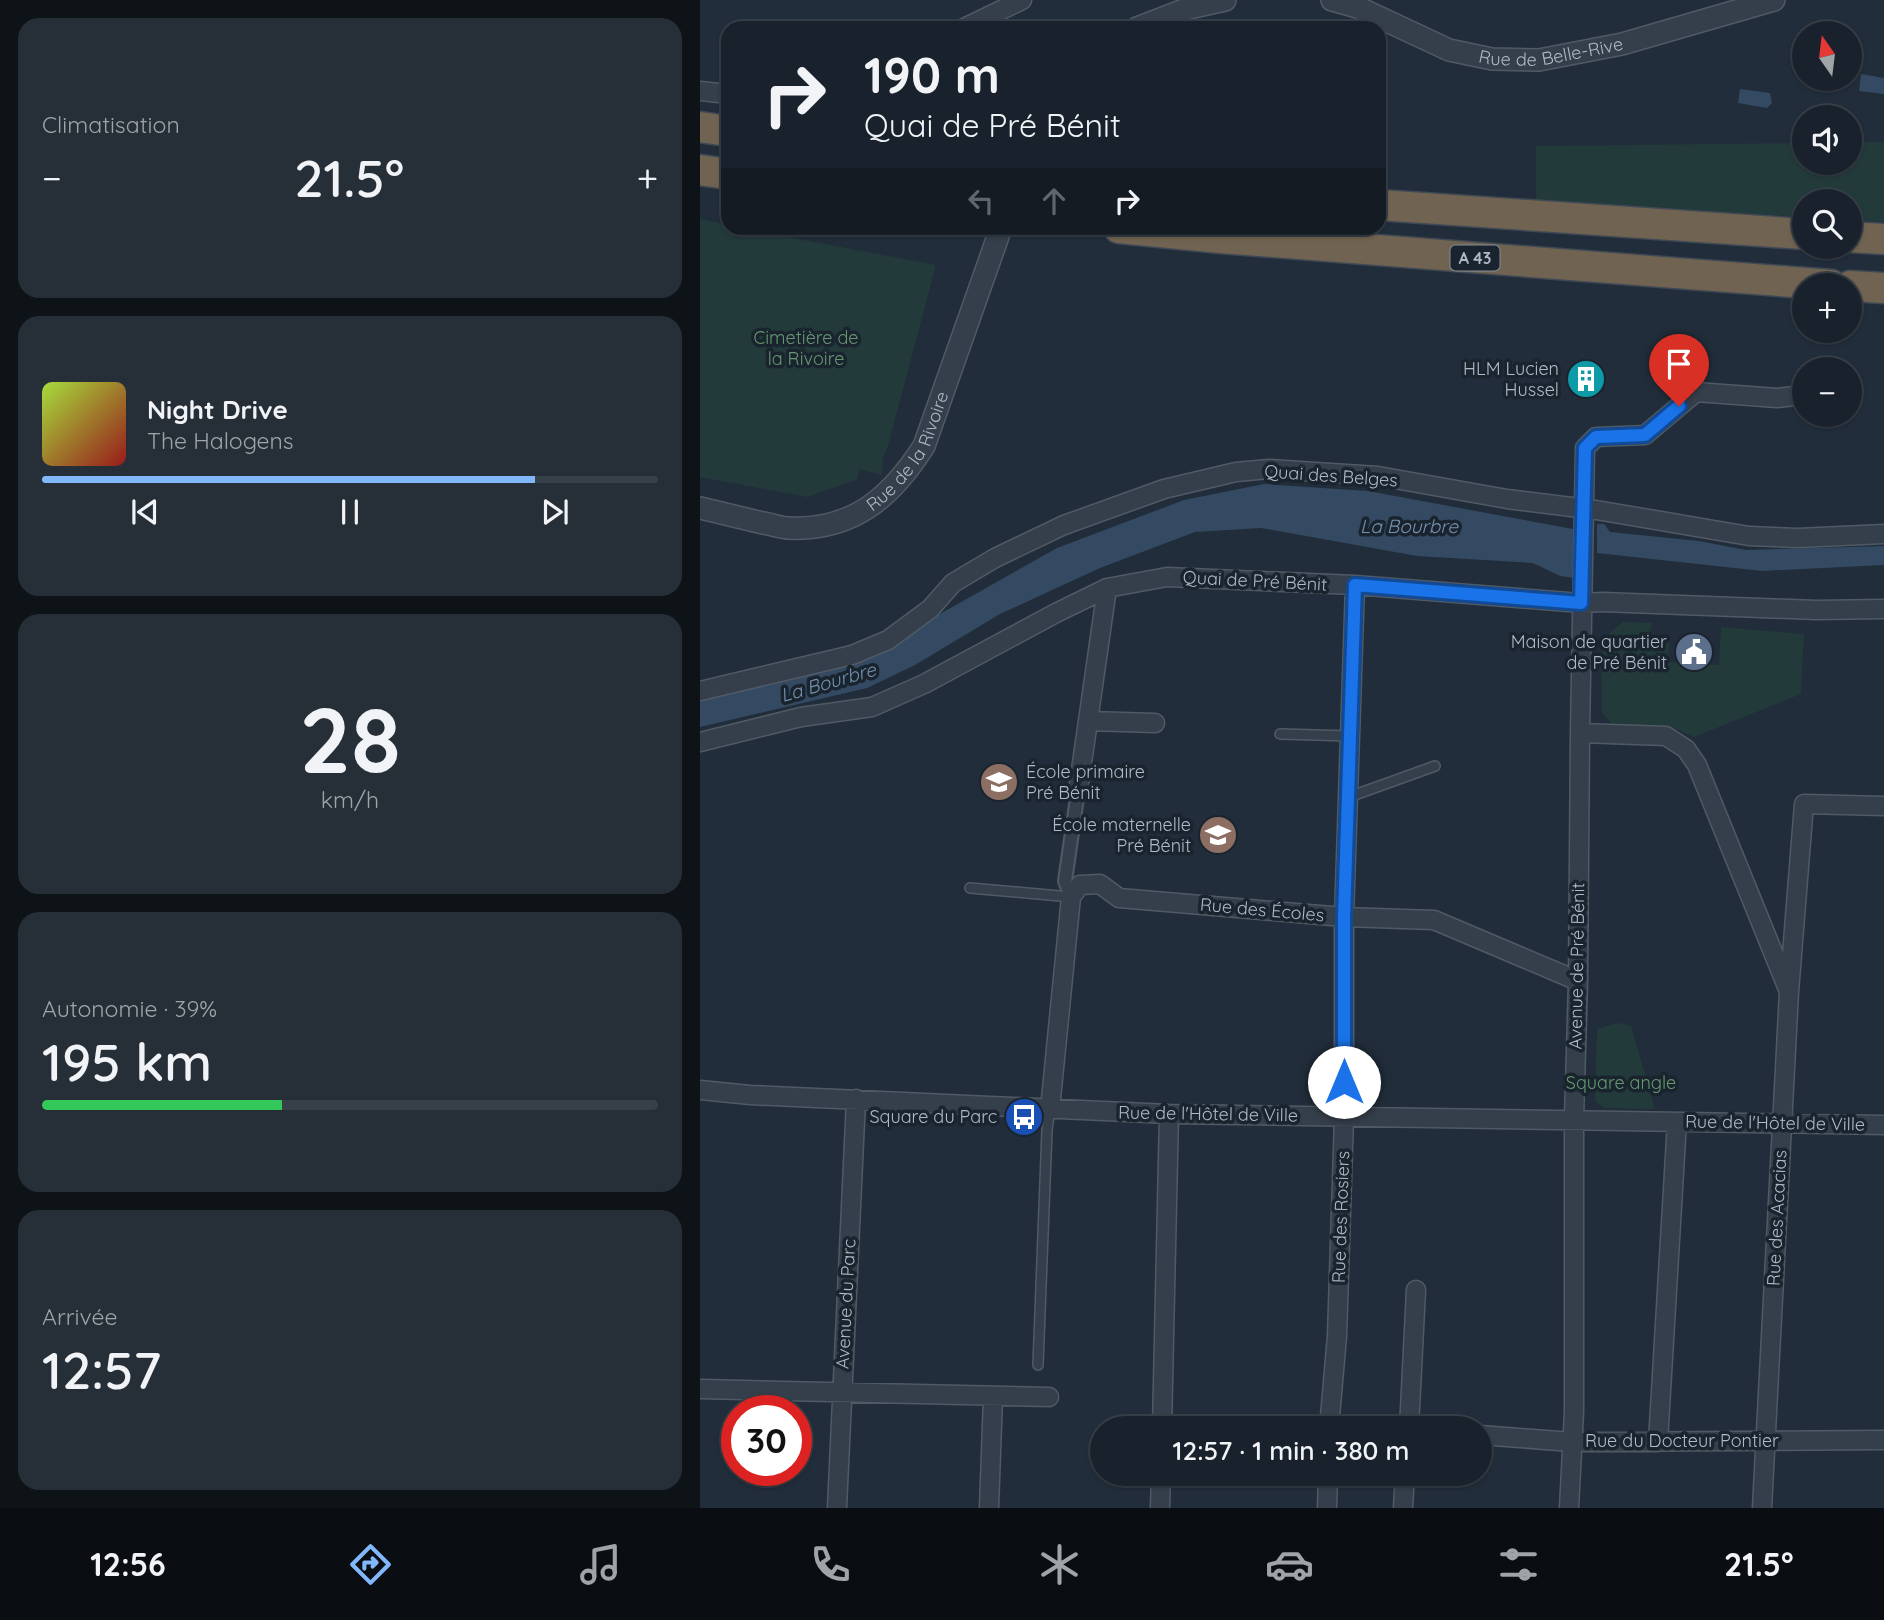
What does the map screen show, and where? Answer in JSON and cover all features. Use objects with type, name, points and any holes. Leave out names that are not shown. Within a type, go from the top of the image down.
[{"type":"highway","points":[[700,127],[721,130]]},
{"type":"highway","points":[[700,170],[721,173]]},
{"type":"highway","points":[[1386,205],[1792,232]]},
{"type":"highway","name":"A 43","points":[[1190,235],[1792,282]]},
{"type":"highway","points":[[1862,238],[1884,239]]},
{"type":"highway","points":[[1862,287],[1884,288]]},
{"type":"street","points":[[978,21],[1021,0]]},
{"type":"street","points":[[1155,21],[1189,8],[1225,0]]},
{"type":"street","name":"Rue de Belle-Rive","points":[[1332,0],[1357,6],[1449,50],[1492,59],[1539,60],[1622,44],[1774,0]]},
{"type":"street","points":[[700,91],[721,93]]},
{"type":"street","name":"Rue de la Rivoire","points":[[700,508],[789,528],[830,524],[859,515],[888,492],[908,471],[924,446],[998,235]]},
{"type":"street","name":"Avenue de Pré Bénit","points":[[1569,1508],[1574,1412],[1574,1119],[1585,448],[1596,437],[1645,435],[1696,392],[1792,396]]},
{"type":"street","name":"Quai des Belges","points":[[700,691],[852,655],[888,640],[930,609],[953,583],[995,558],[1064,525],[1164,489],[1236,472],[1269,469],[1378,476],[1584,514],[1749,536],[1798,538],[1884,534]]},
{"type":"street","name":"Quai de Pré Bénit","points":[[700,742],[801,717],[872,707],[924,684],[1107,588],[1167,576],[1355,585],[1581,603],[1884,609]]},
{"type":"street","name":"Rue des Rosiers","points":[[1330,1416],[1336,1336],[1344,1117],[1344,917],[1355,585]]},
{"type":"street","points":[[1050,1109],[1071,897],[1065,881],[1107,588]]},
{"type":"street","points":[[1089,721],[1155,723]]},
{"type":"street","points":[[1580,733],[1666,736],[1686,749],[1697,765],[1789,992]]},
{"type":"street","name":"Rue des Acacias","points":[[1762,1508],[1781,1124],[1804,804],[1884,806]]},
{"type":"street","name":"Rue des Écoles","points":[[1071,897],[1080,885],[1100,884],[1119,898],[1344,917],[1434,920],[1578,981]]},
{"type":"street","name":"Rue de l'Hôtel de Ville","points":[[700,1090],[750,1095],[1169,1114],[1884,1125]]},
{"type":"street","name":"Avenue du Parc","points":[[837,1508],[856,1099]]},
{"type":"street","points":[[1162,1416],[1169,1114]]},
{"type":"street","points":[[1658,1442],[1677,1122]]},
{"type":"street","points":[[1410,1416],[1416,1290]]},
{"type":"street","points":[[700,1390],[1049,1397]]},
{"type":"street","points":[[989,1508],[993,1397]]},
{"type":"street","name":"Rue du Docteur Pontier","points":[[1492,1436],[1572,1442],[1884,1440]]},
{"type":"street","points":[[1160,1508],[1161,1486]]},
{"type":"street","points":[[1327,1508],[1328,1486]]},
{"type":"street","points":[[1402,1508],[1404,1486]]},
{"type":"lane","points":[[1280,734],[1351,736]]},
{"type":"lane","points":[[1349,797],[1436,766]]},
{"type":"lane","points":[[970,888],[1071,897]]},
{"type":"lane","points":[[1038,1365],[1050,1109]]},
{"type":"green space","points":[[1862,142],[1884,142],[1884,222],[1862,221],[1862,189],[1792,189],[1792,216],[1536,201],[1536,146],[1792,143],[1792,175],[1862,175]]},
{"type":"green space","name":"Cimetière de la Rivoire","points":[[700,219],[721,224],[721,235],[778,235],[936,265],[883,458],[882,475],[860,469],[857,480],[807,497],[700,477]]},
{"type":"green space","points":[[1623,622],[1652,623],[1649,641],[1669,642],[1668,662],[1719,665],[1721,627],[1804,634],[1801,694],[1694,737],[1672,727],[1613,725],[1602,713],[1601,640]]},
{"type":"green space","name":"Square angle","points":[[1618,1023],[1631,1026],[1655,1109],[1605,1108],[1595,1101],[1597,1029]]},
{"type":"water","points":[[1862,74],[1884,78],[1884,94],[1859,91],[1862,91]]},
{"type":"water","points":[[1740,89],[1770,93],[1772,103],[1767,108],[1738,103]]},
{"type":"water","name":"La Bourbre","points":[[1264,484],[1368,491],[1573,529],[1574,578],[1560,576],[1533,563],[1417,556],[1261,528],[1195,532],[1100,568],[1000,614],[915,665],[867,688],[700,727],[700,701],[875,655],[915,628],[1057,548],[1184,500]]},
{"type":"water","points":[[1597,524],[1604,524],[1610,532],[1699,541],[1746,550],[1884,546],[1884,565],[1762,571],[1597,553]]},
{"type":"place","name":"HLM Lucien Hussel","points":[[1586,379]]},
{"type":"place","name":"Maison de quartier de Pré Bénit","points":[[1694,652]]},
{"type":"place","name":"École primaire Pré Bénit","points":[[999,782]]},
{"type":"place","name":"École maternelle Pré Bénit","points":[[1218,835]]},
{"type":"place","name":"Square du Parc","points":[[1024,1117]]},
{"type":"route","points":[[1344,1082],[1344,917],[1355,585],[1581,603],[1584,573],[1585,448],[1596,437],[1645,435],[1679,406]]}]
